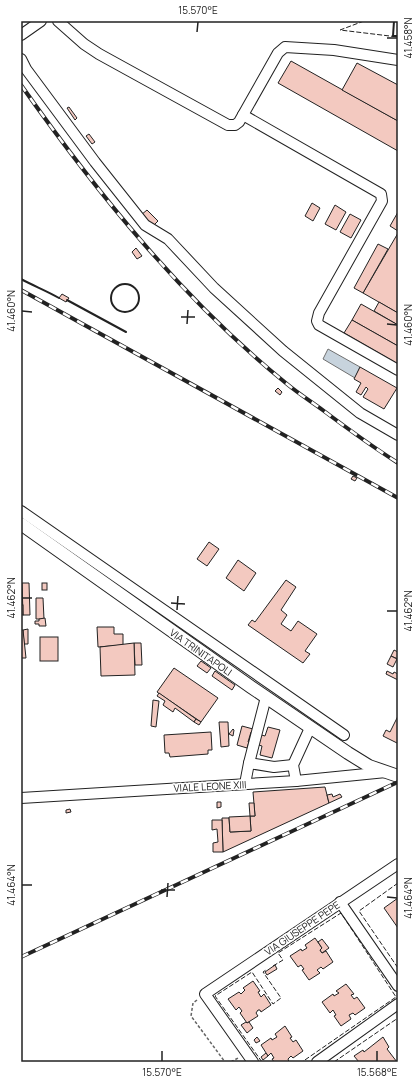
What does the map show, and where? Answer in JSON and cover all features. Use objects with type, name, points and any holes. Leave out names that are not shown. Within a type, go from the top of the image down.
[{"type":"main road","name":"VIA TRINITAPOLI","points":[[21,524],[100,573],[207,656],[310,728],[358,760],[386,772]]},
{"type":"main road","name":"VIALE LEONE XIII","points":[[386,772],[398,776]]},
{"type":"street","points":[[21,35],[41,21]]},
{"type":"street","points":[[58,21],[84,44],[100,54],[226,125],[235,125],[239,122],[278,53],[285,47],[334,50],[398,60]]},
{"type":"street","points":[[21,59],[95,162],[145,225],[168,239],[214,288],[284,351],[360,412],[398,435]]},
{"type":"street","points":[[243,115],[381,194],[382,201],[317,316],[316,321],[319,325],[398,370]]},
{"type":"street","points":[[21,511],[100,573],[214,645],[344,734]]},
{"type":"street","points":[[207,656],[214,645]]},
{"type":"street","points":[[251,687],[257,675]]},
{"type":"street","points":[[246,784],[249,764],[266,697]]},
{"type":"street","points":[[297,719],[305,708]]},
{"type":"street","points":[[296,782],[293,765],[310,728]]},
{"type":"street","points":[[249,764],[274,767],[293,765]]},
{"type":"street","name":"VIALE LEONE XIII","points":[[21,798],[296,782],[386,772]]},
{"type":"street","name":"VIA GIUSEPPE PEPE","points":[[205,994],[398,864]]},
{"type":"street","points":[[340,902],[398,986]]},
{"type":"street","points":[[205,994],[253,1062]]},
{"type":"street","points":[[317,1062],[398,1004]]},
{"type":"path","points":[[205,994],[193,1003],[191,1016],[224,1062]]},
{"type":"shaded area","points":[[328,349],[360,367],[355,378],[323,359]]},
{"type":"building","points":[[291,61],[398,121],[398,151],[278,83]]},
{"type":"building","points":[[357,63],[398,85],[398,121],[342,90]]},
{"type":"building","points":[[69,107],[77,118],[75,120],[67,108]]},
{"type":"building","points":[[89,134],[95,142],[92,144],[86,136]]},
{"type":"building","points":[[312,203],[320,208],[313,221],[305,216]]},
{"type":"building","points":[[335,205],[346,212],[336,230],[325,224]]},
{"type":"building","points":[[147,210],[158,221],[152,227],[141,215]]},
{"type":"building","points":[[398,212],[398,231],[390,226]]},
{"type":"building","points":[[350,214],[361,220],[351,238],[340,232]]},
{"type":"building","points":[[398,233],[398,313],[363,293]]},
{"type":"building","points":[[378,244],[388,249],[363,293],[354,288]]},
{"type":"building","points":[[136,248],[142,256],[137,259],[132,252]]},
{"type":"building","points":[[62,294],[69,298],[66,302],[59,298]]},
{"type":"building","points":[[379,302],[398,313],[398,325],[374,311]]},
{"type":"building","points":[[361,304],[398,325],[398,346],[352,320]]},
{"type":"building","points":[[352,320],[398,346],[398,364],[344,333]]},
{"type":"building","points":[[360,367],[397,388],[384,409],[363,397],[368,389],[366,387],[361,395],[356,392],[361,383],[354,379]]},
{"type":"building","points":[[278,388],[282,392],[280,395],[275,391]]},
{"type":"building","points":[[353,476],[357,478],[355,481],[351,479]]},
{"type":"building","points":[[209,542],[219,549],[207,566],[197,559]]},
{"type":"building","points":[[238,560],[256,573],[244,591],[226,578]]},
{"type":"building","points":[[286,580],[296,587],[281,610],[287,615],[281,624],[291,631],[298,621],[317,634],[305,651],[310,654],[303,663],[248,625],[252,620],[255,622]]},
{"type":"building","points":[[22,583],[23,593],[21,593]]},
{"type":"building","points":[[22,583],[29,583],[30,615],[23,615]]},
{"type":"building","points":[[42,583],[47,583],[47,590],[42,590]]},
{"type":"building","points":[[36,598],[43,598],[44,619],[36,619]]},
{"type":"building","points":[[21,605],[23,605],[23,615],[21,615]]},
{"type":"building","points":[[45,618],[46,626],[39,626],[39,624],[35,624],[35,621]]},
{"type":"building","points":[[97,627],[114,627],[114,634],[123,634],[123,645],[98,647]]},
{"type":"building","points":[[28,629],[28,644],[24,644],[23,630]]},
{"type":"building","points":[[21,630],[23,630],[26,658],[21,658]]},
{"type":"building","points":[[40,637],[58,637],[58,661],[40,661]]},
{"type":"building","points":[[134,643],[141,643],[142,665],[135,665]]},
{"type":"building","points":[[134,643],[135,675],[101,676],[100,647]]},
{"type":"building","points":[[394,650],[398,652],[398,659],[391,656]]},
{"type":"building","points":[[391,656],[397,659],[393,667],[387,664]]},
{"type":"building","points":[[201,661],[211,668],[207,673],[197,666]]},
{"type":"building","points":[[174,668],[218,698],[201,722],[157,692]]},
{"type":"building","points":[[215,671],[235,685],[232,690],[212,676]]},
{"type":"building","points":[[387,671],[393,674],[394,672],[398,674],[398,680],[386,674]]},
{"type":"building","points":[[159,693],[196,719],[194,722],[175,708],[173,712],[163,705],[165,701],[157,696]]},
{"type":"building","points":[[153,700],[159,701],[156,727],[151,726]]},
{"type":"building","points":[[398,716],[397,743],[383,736],[386,730],[390,732]]},
{"type":"building","points":[[196,719],[201,722],[199,725],[194,722]]},
{"type":"building","points":[[219,722],[228,722],[229,746],[221,747]]},
{"type":"building","points":[[242,726],[253,729],[247,748],[237,745]]},
{"type":"building","points":[[268,727],[280,730],[272,758],[260,755],[262,746],[248,742],[251,732],[265,736]]},
{"type":"building","points":[[233,729],[234,730],[233,736],[229,734]]},
{"type":"building","points":[[211,732],[212,750],[208,750],[208,754],[170,757],[169,753],[165,753],[164,735]]},
{"type":"building","points":[[325,787],[329,803],[223,852],[222,818],[229,818],[230,832],[251,831],[250,816],[255,816],[253,792]]},
{"type":"building","points":[[332,794],[333,797],[340,794],[342,797],[329,803],[327,795]]},
{"type":"building","points":[[217,802],[221,802],[221,807],[217,808]]},
{"type":"building","points":[[249,803],[254,803],[255,816],[250,816]]},
{"type":"building","points":[[70,809],[71,812],[66,813],[66,810]]},
{"type":"building","points":[[250,816],[251,831],[230,832],[229,817]]},
{"type":"building","points":[[212,820],[222,820],[223,852],[213,852],[213,843],[218,842],[217,829],[212,830]]},
{"type":"building","points":[[398,898],[398,928],[384,908]]},
{"type":"building","points":[[315,938],[322,948],[320,950],[322,953],[326,951],[333,962],[323,969],[321,967],[317,970],[320,973],[309,980],[302,970],[304,969],[301,965],[298,967],[290,956],[301,949],[302,951],[307,948],[305,945]]},
{"type":"building","points":[[322,939],[329,948],[322,953],[320,950],[322,948],[318,942]]},
{"type":"building","points":[[275,965],[277,969],[267,975],[265,972]]},
{"type":"building","points":[[253,981],[260,991],[258,992],[261,997],[264,994],[271,1005],[261,1012],[258,1010],[256,1013],[258,1016],[247,1023],[240,1013],[242,1011],[239,1007],[236,1010],[228,999],[239,992],[241,994],[245,990],[243,988]]},
{"type":"building","points":[[346,984],[354,994],[351,995],[354,999],[357,997],[365,1008],[355,1015],[353,1013],[349,1015],[351,1019],[341,1026],[334,1016],[336,1015],[333,1010],[330,1013],[322,1002],[333,994],[334,996],[339,993],[336,991]]},
{"type":"building","points":[[249,1022],[253,1028],[247,1033],[241,1025]]},
{"type":"building","points":[[285,1026],[292,1037],[290,1038],[293,1042],[296,1040],[303,1051],[293,1058],[291,1056],[288,1059],[289,1062],[274,1062],[272,1059],[274,1058],[271,1053],[268,1056],[261,1045],[271,1038],[272,1040],[277,1037],[275,1034]]},
{"type":"building","points":[[257,1037],[260,1041],[256,1043],[254,1040]]},
{"type":"building","points":[[383,1037],[389,1047],[387,1049],[397,1062],[359,1062],[354,1056],[363,1050],[364,1052]]},
{"type":"building","points":[[266,1053],[268,1056],[263,1060],[261,1057]]},
{"type":"railway","points":[[21,85],[80,166],[144,244],[212,317],[249,352],[292,388],[398,463]]},
{"type":"railway","points":[[21,290],[398,498]]},
{"type":"railway","points":[[21,957],[398,782]]},
{"type":"fence","points":[[364,21],[340,30],[398,37]]},
{"type":"fence","points":[[398,883],[359,911],[398,968]]},
{"type":"fence","points":[[273,966],[283,960],[278,953],[341,913],[396,997],[302,1062]]},
{"type":"fence","points":[[262,1062],[215,996],[252,972],[273,1004],[281,998],[263,972],[266,970]]},
{"type":"fence","points":[[334,1062],[398,1018]]},
{"type":"wall","points":[[394,21],[393,36],[398,36]]},
{"type":"wall","points":[[21,279],[59,298]]},
{"type":"wall","points":[[125,284],[135,288],[139,298],[135,308],[125,312],[115,308],[111,298],[115,288],[125,284]]},
{"type":"wall","points":[[67,300],[126,332]]}]
